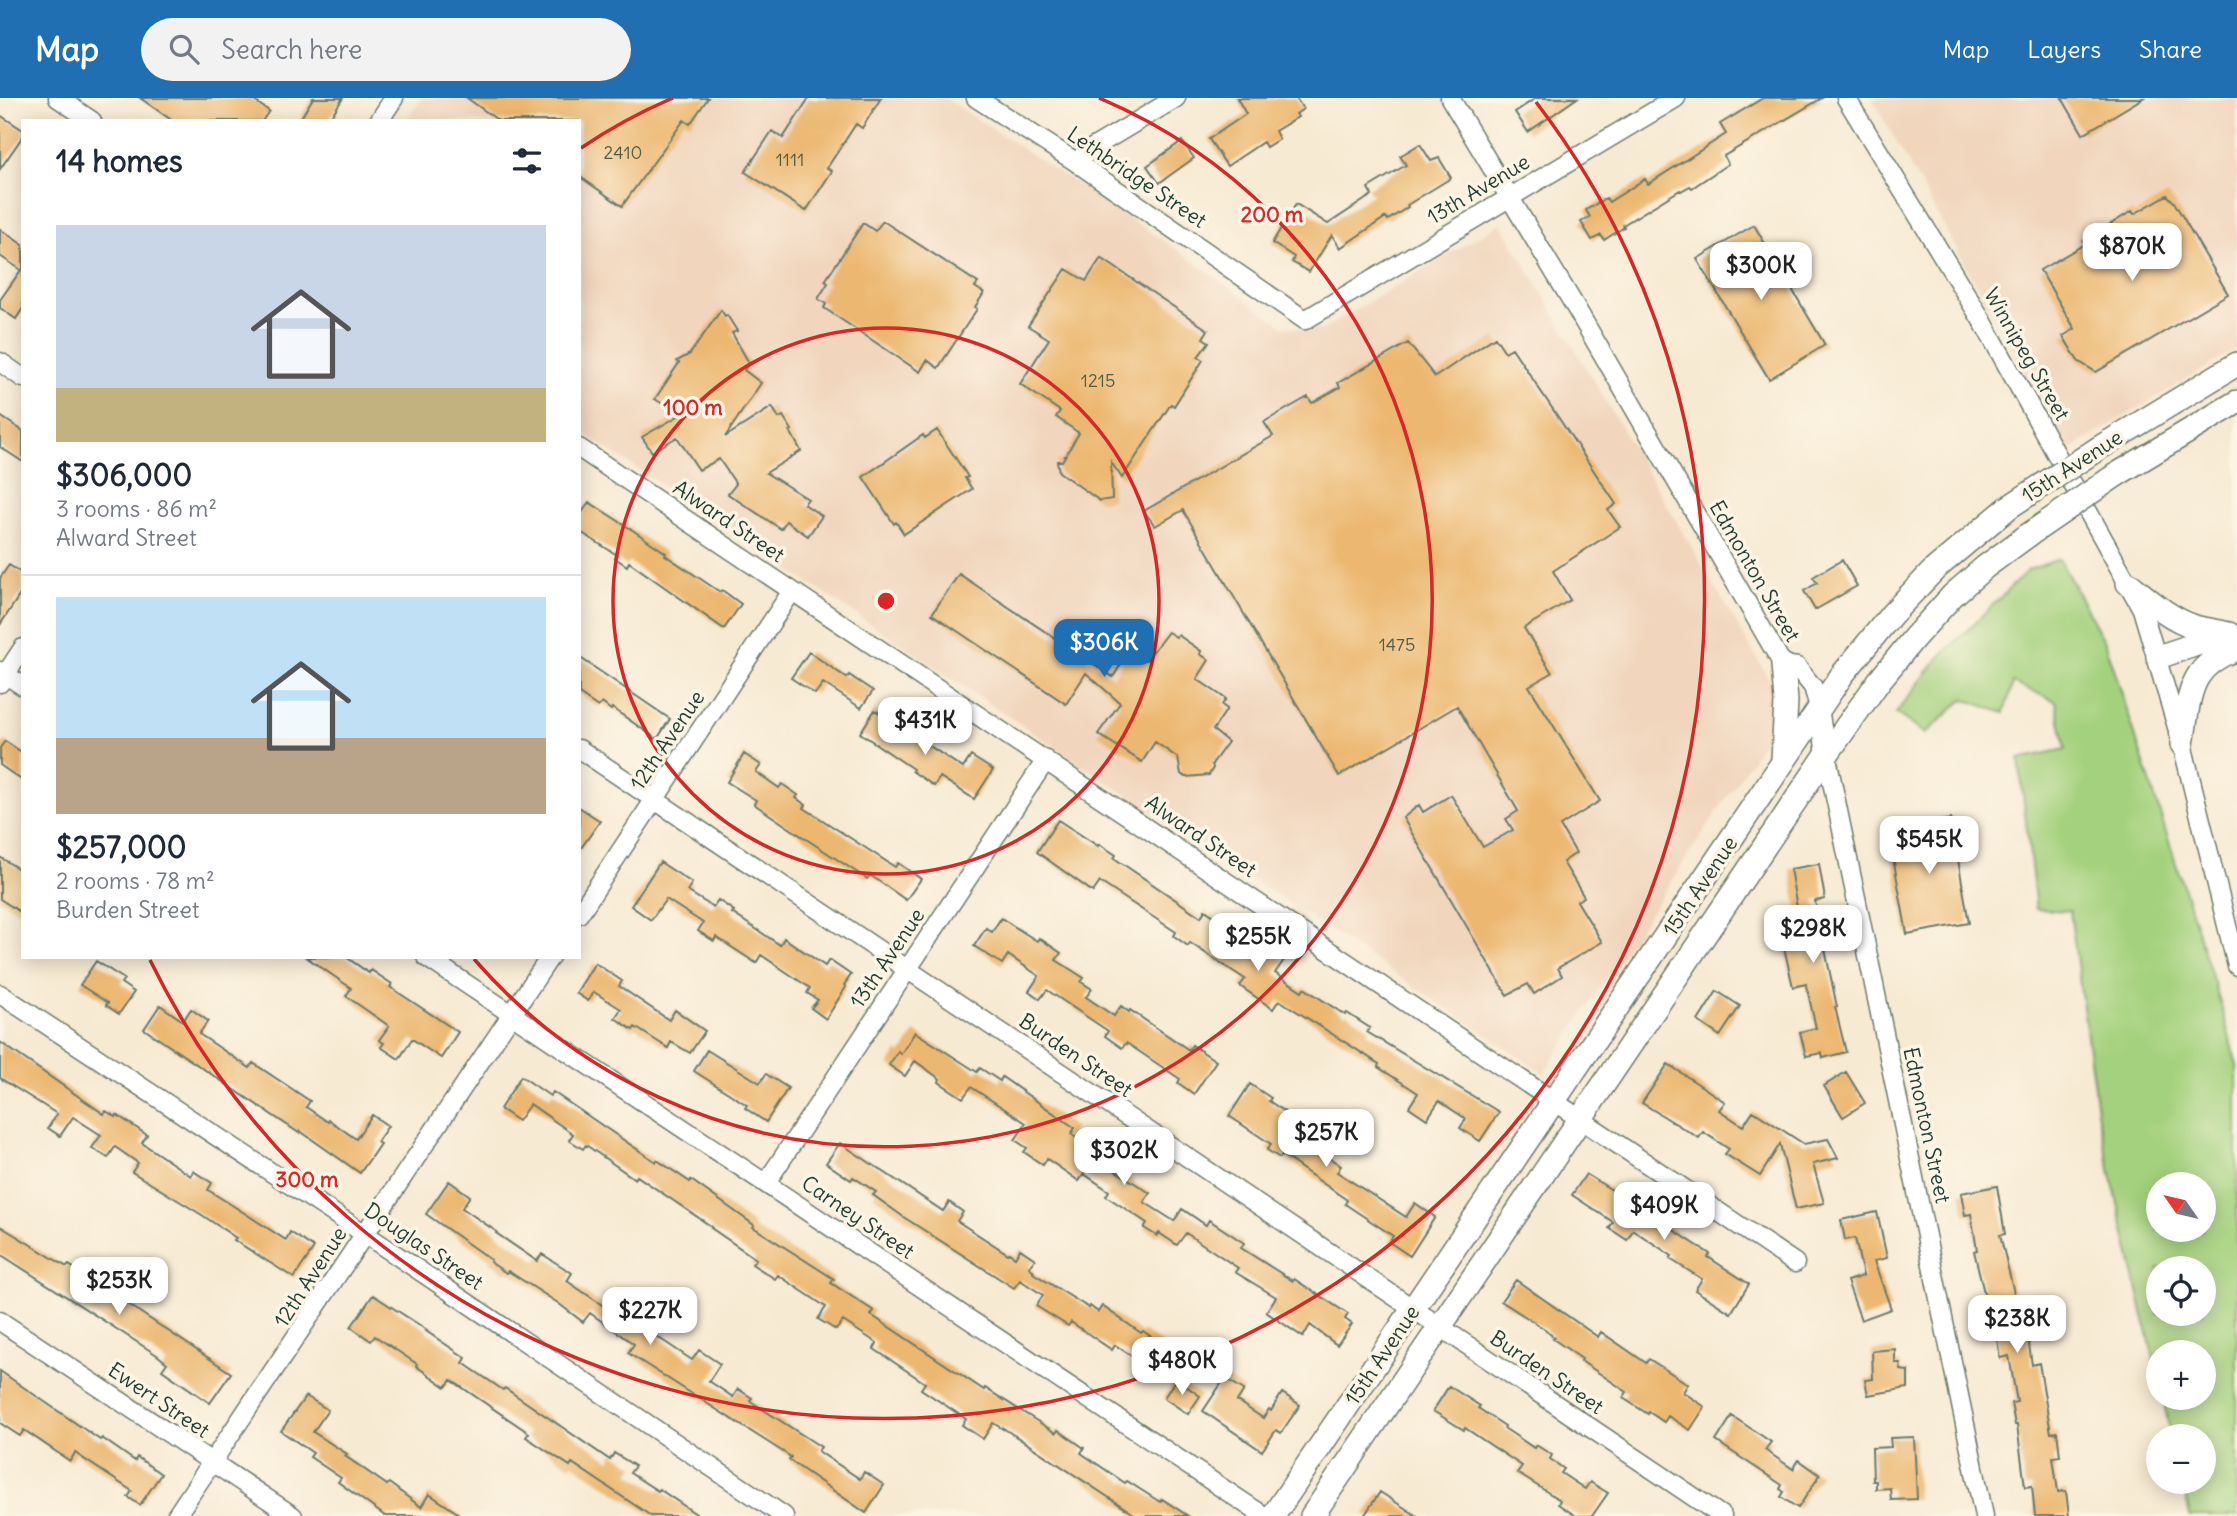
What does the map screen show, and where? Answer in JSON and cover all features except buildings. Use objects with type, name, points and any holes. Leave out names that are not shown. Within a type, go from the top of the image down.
[{"type":"main road","name":"15th Avenue","points":[[1273,1516],[1819,706],[1892,614],[1935,569],[2010,507],[2099,447],[2237,364]]},
{"type":"main road","name":"15th Avenue","points":[[1312,1516],[1827,754],[1879,681],[1914,638],[1953,595],[2026,536],[2116,475],[2233,406]]},
{"type":"main road","points":[[2128,583],[2181,621],[2234,638]]},
{"type":"main road","points":[[2158,657],[2234,638]]},
{"type":"main road","points":[[2182,744],[2194,682],[2234,638]]},
{"type":"main road","points":[[1783,665],[1786,701],[1783,763]]},
{"type":"street","points":[[58,98],[89,119]]},
{"type":"street","points":[[380,119],[394,98]]},
{"type":"street","name":"Lethbridge Street","points":[[976,98],[1076,162],[1305,320]]},
{"type":"street","points":[[1076,162],[1094,147],[1175,98]]},
{"type":"street","name":"Edmonton Street","points":[[1450,98],[1576,308],[1783,665],[1797,667],[1813,687],[1984,1516]]},
{"type":"street","name":"13th Avenue","points":[[1305,320],[1676,98]]},
{"type":"street","name":"Winnipeg Street","points":[[1846,98],[1983,322],[2142,609],[2182,744],[2237,966]]},
{"type":"street","points":[[0,362],[21,377]]},
{"type":"street","name":"Alward Street","points":[[581,449],[1796,1263]]},
{"type":"street","name":"12th Avenue","points":[[581,911],[792,591]]},
{"type":"street","points":[[21,651],[2,676],[21,685]]},
{"type":"street","name":"Burden Street","points":[[581,751],[1722,1516]]},
{"type":"street","name":"13th Avenue","points":[[766,1183],[1046,760]]},
{"type":"street","name":"Carney Street","points":[[429,959],[1264,1516]]},
{"type":"street","name":"12th Avenue","points":[[176,1516],[549,959]]},
{"type":"street","name":"Douglas Street","points":[[0,994],[365,1234],[784,1516]]},
{"type":"street","name":"Ewert Street","points":[[0,1321],[293,1516]]},
{"type":"shaded area","points":[[422,98],[945,98],[1169,244],[1284,327],[1322,330],[1501,223],[1786,708],[1544,1073],[581,431],[581,119],[407,119]]},
{"type":"shaded area","points":[[1872,98],[2237,98],[2237,349],[2069,450]]},
{"type":"green space","points":[[2059,559],[2106,644],[2221,1005],[2237,1066],[2237,1516],[2190,1516],[2185,1494],[2216,1494],[2216,1424],[2168,1424],[2165,1410],[2216,1410],[2216,1340],[2149,1340],[2146,1326],[2216,1326],[2216,1256],[2146,1256],[2146,1325],[2098,1117],[2070,911],[2036,909],[2019,759],[2066,749],[2056,701],[2013,683],[2004,713],[1964,699],[1925,734],[1896,713],[1936,661],[2028,570]]}]
